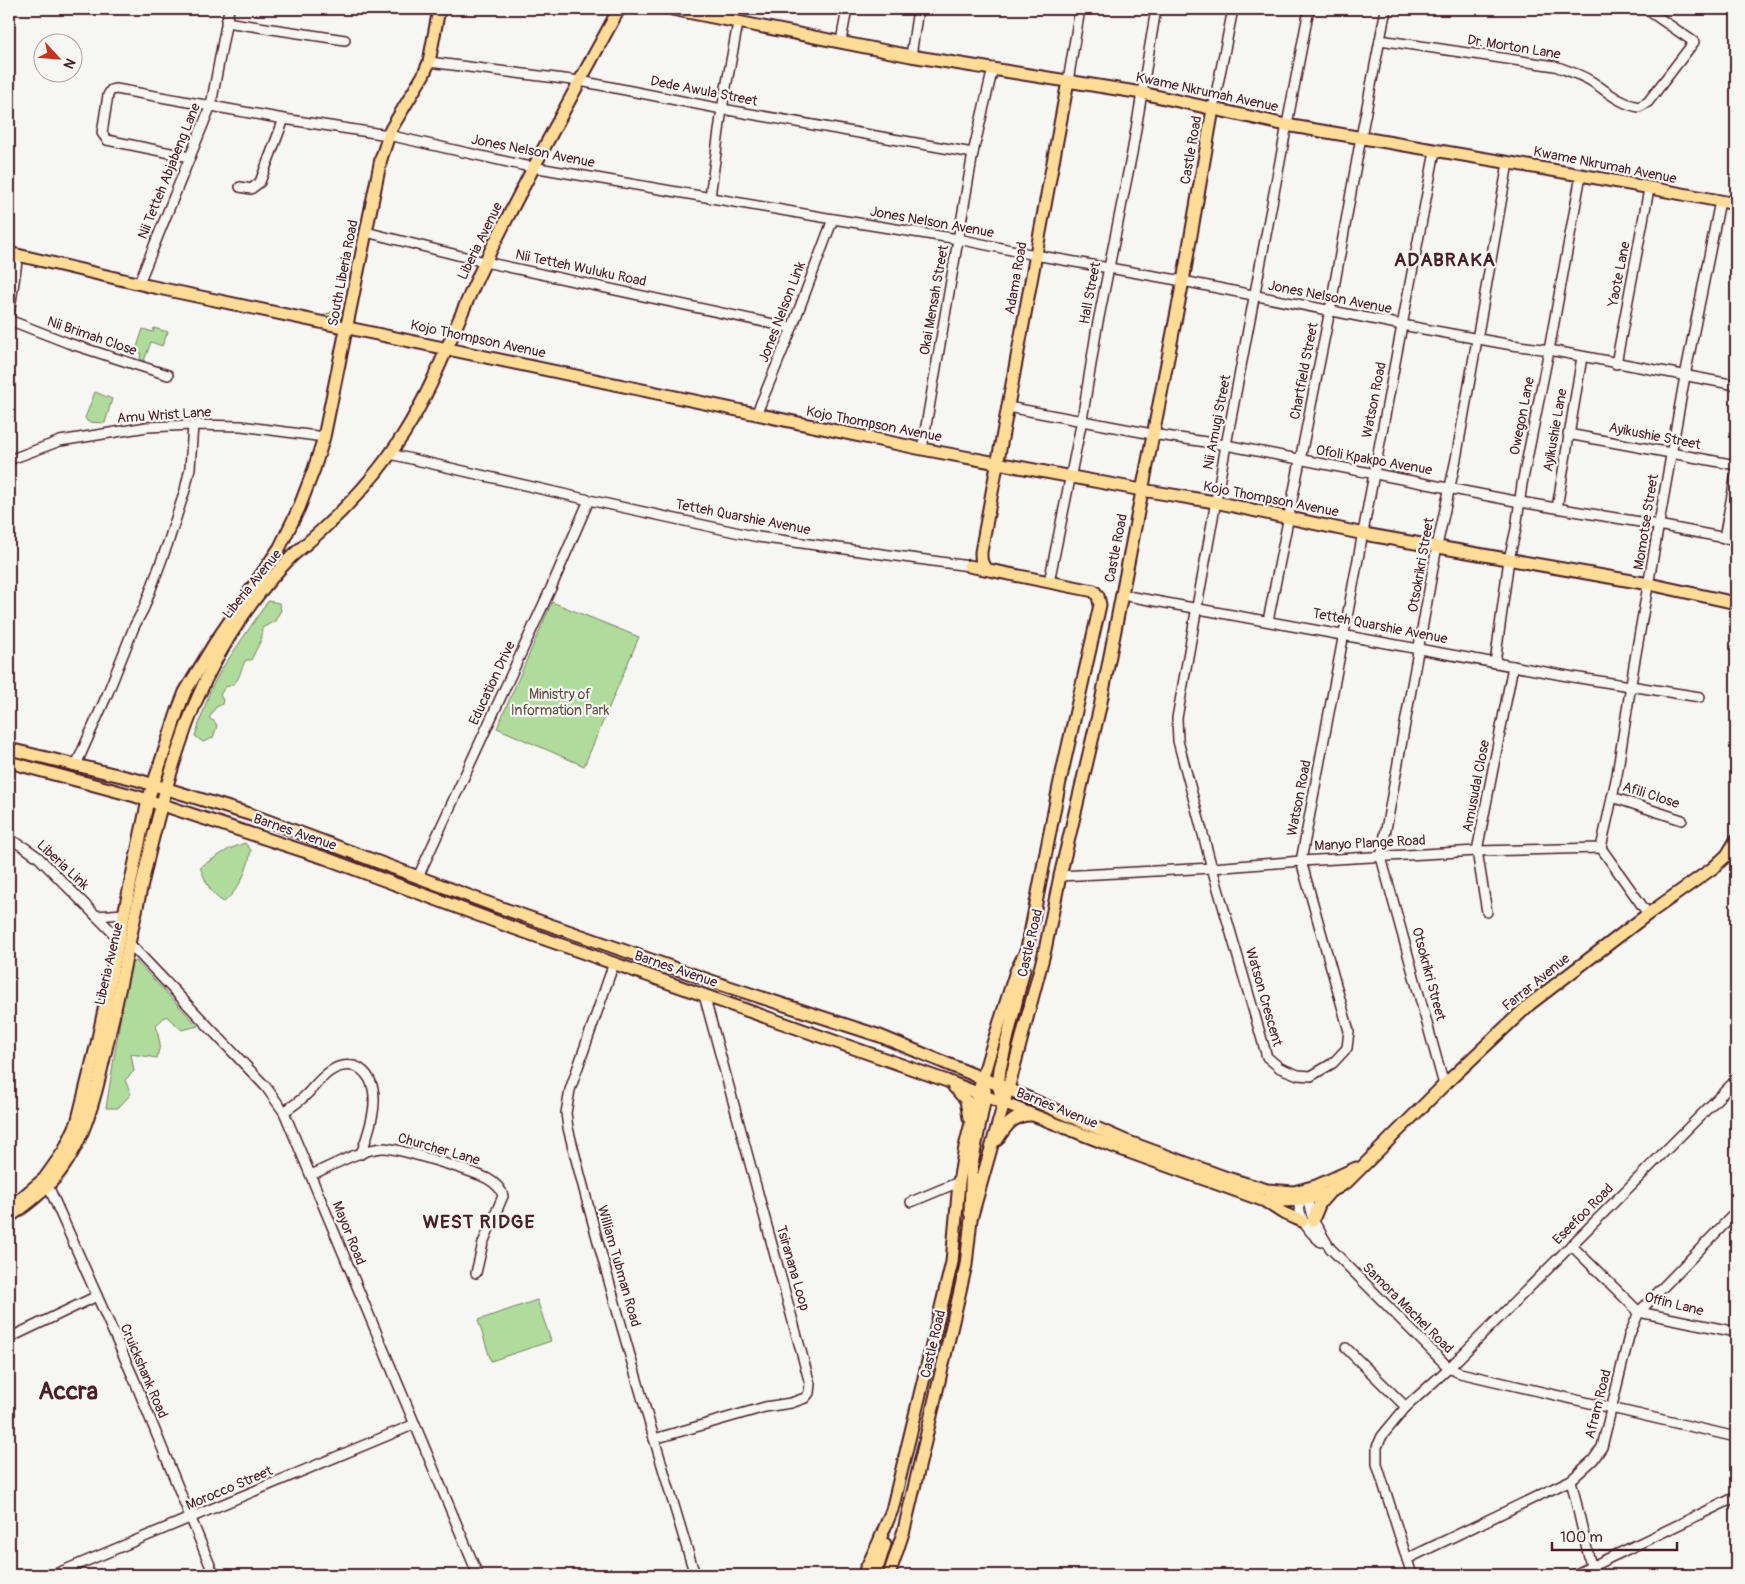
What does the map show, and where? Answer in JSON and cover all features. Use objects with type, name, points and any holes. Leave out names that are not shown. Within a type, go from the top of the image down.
[{"type":"main road","name":"South Liberia Road","points":[[280,547],[299,508],[324,437],[381,159],[388,136],[429,62],[438,9]]},
{"type":"main road","name":"Liberia Avenue","points":[[9,1218],[46,1182],[64,1151],[77,1123],[160,804],[187,724],[213,666],[244,614],[291,558],[351,502],[390,454],[414,416],[448,348],[485,262],[619,9]]},
{"type":"main road","name":"Kwame Nkrumah Avenue","points":[[672,9],[911,56],[1142,93],[1286,125],[1581,175],[1736,204]]},
{"type":"main road","name":"Adama Road","points":[[987,570],[983,566],[981,552],[1068,81]]},
{"type":"main road","name":"Castle Road","points":[[889,1575],[904,1530],[966,1264],[971,1219],[1004,1103],[1002,1088],[1014,1070],[1045,950],[1060,876],[1100,706],[1183,281],[1213,109]]},
{"type":"main road","name":"Kojo Thompson Avenue","points":[[13,254],[139,283],[922,449],[1215,502],[1364,534],[1649,584],[1736,603]]},
{"type":"main road","name":"Liberia Avenue","points":[[124,941],[124,914],[148,800],[178,710],[186,692],[214,644],[280,547]]},
{"type":"main road","points":[[280,547],[291,558]]},
{"type":"main road","name":"Adama Road","points":[[969,566],[981,552]]},
{"type":"main road","name":"Tetteh Quarshie Avenue","points":[[969,566],[1094,591]]},
{"type":"main road","name":"Castle Road","points":[[863,1575],[892,1510],[952,1262],[959,1182],[970,1129],[983,1094],[983,1079],[989,1056],[1016,972],[1027,949],[1059,786],[1100,605],[1098,596],[1094,591]]},
{"type":"main road","points":[[1078,702],[1100,706]]},
{"type":"main road","name":"Barnes Avenue","points":[[9,749],[152,784],[252,815],[496,906],[722,985],[853,1027],[957,1068],[1126,1140],[1228,1178],[1267,1190],[1302,1195]]},
{"type":"main road","name":"Barnes Avenue","points":[[9,762],[148,800],[325,858],[505,925],[947,1080],[1112,1146],[1262,1200],[1330,1192]]},
{"type":"main road","name":"Farrar Avenue","points":[[1330,1192],[1347,1182],[1530,1004],[1648,914],[1713,868],[1727,855],[1736,840]]},
{"type":"main road","points":[[971,1219],[969,1210],[972,1164],[983,1094],[1002,1088],[1004,1052],[1025,966],[1027,949]]},
{"type":"main road","points":[[957,1068],[973,1066],[989,1056]]},
{"type":"main road","points":[[1014,1070],[1015,1080],[1019,1087],[1034,1101]]},
{"type":"main road","points":[[947,1080],[966,1100],[970,1129]]},
{"type":"main road","points":[[991,1150],[1005,1127],[1012,1120],[1022,1115],[1035,1115]]},
{"type":"main road","name":"Farrar Avenue","points":[[1302,1195],[1367,1162]]},
{"type":"main road","name":"Liberia Avenue","points":[[9,1207],[46,1182]]},
{"type":"main road","points":[[1262,1200],[1283,1212],[1308,1220],[1330,1192]]},
{"type":"main road","points":[[875,1575],[886,1542],[892,1510]]},
{"type":"street","name":"Nii Tetteh Abjabeng Lane","points":[[139,283],[211,106],[229,9]]},
{"type":"street","points":[[841,41],[847,9]]},
{"type":"street","points":[[911,56],[918,9]]},
{"type":"street","name":"Adama Road","points":[[1068,81],[1080,9]]},
{"type":"street","name":"Hall Street","points":[[1049,582],[1082,420],[1097,327],[1142,93],[1156,9]]},
{"type":"street","name":"Castle Road","points":[[1213,109],[1233,9]]},
{"type":"street","name":"Nii Amugi Street","points":[[1212,868],[1178,741],[1177,718],[1198,608],[1215,502],[1309,9]]},
{"type":"street","name":"Chartfield Street","points":[[1268,621],[1330,310],[1386,9]]},
{"type":"street","name":"Dr. Morton Lane","points":[[1380,40],[1555,66],[1592,81],[1625,103],[1640,107],[1648,102],[1694,42],[1646,9]]},
{"type":"street","points":[[226,22],[345,40]]},
{"type":"street","points":[[710,197],[722,109],[738,23]]},
{"type":"street","name":"Dede Awula Street","points":[[429,62],[580,81],[722,109],[974,154]]},
{"type":"street","name":"Okai Mensah Street","points":[[922,449],[958,239],[993,68]]},
{"type":"street","name":"Jones Nelson Avenue","points":[[190,157],[107,140],[103,137],[108,95],[111,90],[116,89],[388,136],[521,165],[958,239],[1035,255],[1183,281],[1402,325],[1736,385]]},
{"type":"street","points":[[240,187],[251,189],[260,182],[284,119]]},
{"type":"street","name":"Watson Road","points":[[1301,861],[1435,151]]},
{"type":"street","name":"Otsokrikri Street","points":[[1444,1086],[1382,857],[1437,546],[1456,460],[1478,339],[1492,246],[1508,163]]},
{"type":"street","name":"Owegon Lane","points":[[1495,663],[1509,559],[1581,175]]},
{"type":"street","name":"Yaote Lane","points":[[1616,364],[1649,189]]},
{"type":"street","name":"Momotse Street","points":[[1602,848],[1617,775],[1658,525],[1685,376],[1720,202]]},
{"type":"street","name":"Jones Nelson Link","points":[[756,415],[792,328],[833,219]]},
{"type":"street","name":"Nii Tetteh Wuluku Road","points":[[366,232],[485,262],[792,328]]},
{"type":"street","points":[[9,316],[13,254]]},
{"type":"street","name":"Nii Brimah Close","points":[[9,320],[68,343],[168,375]]},
{"type":"street","name":"Ayikushie Lane","points":[[1556,508],[1582,357]]},
{"type":"street","name":"Ofoli Kpakpo Avenue","points":[[1008,407],[1736,540]]},
{"type":"street","points":[[76,765],[134,627],[144,608],[169,540],[190,468],[193,425]]},
{"type":"street","name":"Amu Wrist Lane","points":[[9,460],[60,441],[147,427],[193,425],[241,426],[324,437]]},
{"type":"street","name":"Ayikushie Street","points":[[1568,434],[1736,465]]},
{"type":"street","name":"Tetteh Quarshie Avenue","points":[[390,454],[758,537],[969,566]]},
{"type":"street","points":[[1724,538],[1736,474]]},
{"type":"street","name":"Education Drive","points":[[418,877],[551,588],[589,500]]},
{"type":"street","name":"Tetteh Quarshie Avenue","points":[[1122,595],[1495,663],[1700,697]]},
{"type":"street","name":"Amusudal Close","points":[[1487,912],[1477,851],[1513,666]]},
{"type":"street","name":"Afili Close","points":[[1612,797],[1682,820]]},
{"type":"street","name":"Liberia Link","points":[[9,839],[38,857],[96,916],[124,941]]},
{"type":"street","points":[[1602,848],[1648,914]]},
{"type":"street","name":"Manyo Plange Road","points":[[1060,876],[1477,851],[1602,848]]},
{"type":"street","name":"Watson Crescent","points":[[1212,868],[1267,1057],[1280,1068],[1298,1075],[1311,1076],[1333,1063],[1347,1048],[1349,1031],[1301,861]]},
{"type":"street","points":[[96,916],[124,914]]},
{"type":"street","name":"Mayor Road","points":[[124,941],[266,1087],[284,1112],[478,1575]]},
{"type":"street","name":"William Tubman Road","points":[[614,963],[570,1090],[566,1113],[568,1128],[592,1220],[695,1575]]},
{"type":"street","name":"Tsiranana Loop","points":[[654,1439],[765,1408],[791,1403],[805,1398],[809,1393],[810,1384],[704,994]]},
{"type":"street","points":[[284,1112],[297,1103],[323,1077],[335,1068],[353,1066],[359,1068],[369,1080],[374,1096],[374,1110],[371,1123],[360,1154]]},
{"type":"street","name":"Eseefoo Road","points":[[1412,1575],[1377,1464],[1377,1447],[1382,1436],[1406,1408],[1449,1368],[1736,1080]]},
{"type":"street","name":"Churcher Lane","points":[[311,1175],[360,1154],[384,1148],[487,1178],[502,1192],[502,1200],[482,1243],[476,1273]]},
{"type":"street","name":"Cruickshank Road","points":[[46,1182],[134,1379],[214,1575]]},
{"type":"street","points":[[911,1202],[959,1182]]},
{"type":"street","name":"Samora Machel Road","points":[[1302,1195],[1308,1220],[1330,1248],[1449,1368],[1460,1373],[1736,1437]]},
{"type":"street","name":"Afram Road","points":[[1407,1559],[1571,1480],[1599,1453],[1629,1336],[1639,1312],[1736,1212]]},
{"type":"street","name":"Offin Lane","points":[[1571,1245],[1639,1312],[1736,1332]]},
{"type":"street","points":[[9,1338],[97,1296]]},
{"type":"street","points":[[1346,1348],[1406,1408]]},
{"type":"street","name":"Morocco Street","points":[[52,1575],[415,1424]]},
{"type":"street","points":[[1571,1480],[1591,1571]]},
{"type":"street","points":[[1574,1575],[1591,1571],[1736,1497]]},
{"type":"green space","points":[[339,311],[345,313],[347,321],[322,320],[324,315]]},
{"type":"green space","points":[[154,328],[168,332],[162,346],[151,342],[144,361],[140,359],[141,353],[136,350],[143,329],[153,332]]},
{"type":"green space","points":[[95,392],[112,399],[105,423],[88,422],[85,418]]},
{"type":"green space","points":[[268,601],[279,603],[281,610],[275,621],[262,628],[261,640],[251,660],[246,660],[237,680],[230,686],[225,687],[220,695],[223,700],[222,704],[215,708],[209,718],[217,726],[213,738],[203,742],[195,736],[210,691],[221,670]]},
{"type":"green space","name":"Ministry of Information Park","points":[[552,602],[639,637],[584,766],[497,728]]},
{"type":"green space","points":[[245,843],[251,850],[248,864],[239,885],[224,902],[212,892],[200,867],[229,849]]},
{"type":"green space","points":[[136,961],[198,1026],[182,1030],[166,1016],[156,1025],[160,1044],[157,1058],[131,1054],[134,1071],[125,1080],[131,1094],[118,1108],[106,1108],[129,965]]},
{"type":"green space","points":[[537,1300],[551,1341],[491,1361],[478,1320]]},
{"type":"district","name":"ADABRAKA","points":[[1445,260]]},
{"type":"district","name":"WEST RIDGE","points":[[479,1222]]},
{"type":"district","name":"Accra","points":[[68,1391]]}]
